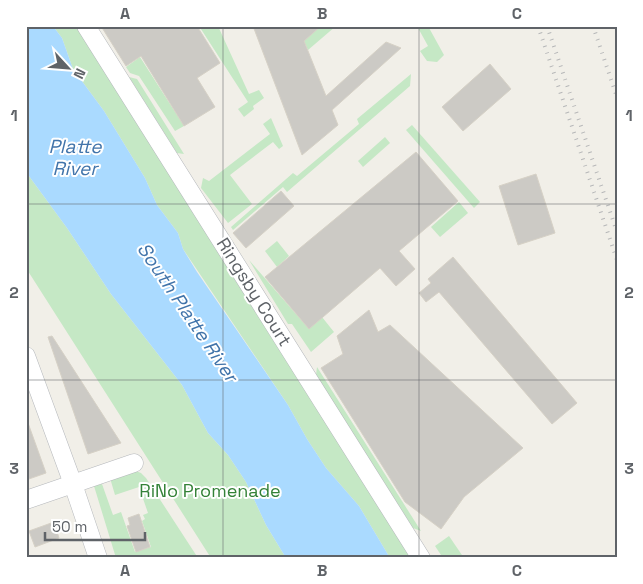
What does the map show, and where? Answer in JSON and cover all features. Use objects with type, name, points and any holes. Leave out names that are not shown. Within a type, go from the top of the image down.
[{"type":"street","name":"Ringsby Court","points":[[86,26],[421,558]]},
{"type":"street","points":[[26,356],[98,558]]},
{"type":"street","points":[[26,500],[134,463]]},
{"type":"green space","points":[[53,26],[77,26],[413,558],[390,558],[359,506],[326,468],[288,405],[183,249],[178,233],[157,205],[145,178],[104,111],[73,69],[62,38]]},
{"type":"green space","points":[[199,26],[218,26],[249,94],[259,90],[264,98],[253,106],[254,109],[244,117],[238,109],[248,102]]},
{"type":"green space","points":[[321,26],[336,26],[308,50],[304,41]]},
{"type":"green space","points":[[417,26],[428,26],[444,55],[437,62],[427,61],[420,51],[428,46]]},
{"type":"green space","points":[[140,57],[184,126],[175,131],[139,76],[130,73],[126,67]]},
{"type":"green space","points":[[411,74],[410,86],[287,192],[283,187],[233,230],[231,227],[293,173],[297,176],[359,124],[357,119]]},
{"type":"green space","points":[[129,77],[137,79],[184,154],[177,153]]},
{"type":"green space","points":[[271,118],[283,146],[279,149],[273,142],[230,175],[252,204],[228,223],[201,188],[203,178],[209,181],[270,134],[263,124]]},
{"type":"green space","points":[[412,125],[480,202],[474,208],[406,130]]},
{"type":"green space","points":[[385,137],[390,143],[363,167],[358,161]]},
{"type":"green space","name":"RiNo Promenade","points":[[26,172],[67,228],[111,294],[182,385],[208,433],[228,455],[246,482],[266,525],[286,558],[211,558],[26,268]]},
{"type":"green space","points":[[459,202],[468,213],[440,237],[431,227]]},
{"type":"green space","points":[[277,241],[289,256],[277,267],[265,251]]},
{"type":"green space","points":[[249,260],[309,329],[322,317],[334,332],[311,352],[292,324],[288,324]]},
{"type":"green space","points":[[317,367],[421,531],[413,528],[316,375]]},
{"type":"green space","points":[[133,470],[141,473],[146,478],[198,558],[116,558],[94,486],[102,484],[113,515],[121,512],[135,552],[151,547],[142,521],[145,519],[143,515],[148,513],[139,487],[115,495],[110,478]]},
{"type":"green space","points":[[449,536],[464,558],[443,558],[435,546]]},
{"type":"water","name":"Platte River","points":[[26,26],[53,26],[62,38],[73,69],[104,111],[145,178],[157,205],[178,233],[183,249],[197,272],[288,405],[326,468],[359,506],[390,558],[286,558],[266,525],[246,482],[228,455],[208,433],[182,385],[111,294],[67,228],[26,172]]},
{"type":"building","points":[[101,26],[197,26],[220,63],[197,78],[215,107],[184,126],[141,56],[126,66]]},
{"type":"building","points":[[253,26],[321,26],[304,41],[326,96],[386,42],[401,48],[332,110],[338,125],[302,155]]},
{"type":"building","points":[[490,64],[511,89],[463,131],[442,107]]},
{"type":"building","points":[[416,152],[458,201],[399,251],[415,269],[396,286],[380,268],[309,329],[265,277]]},
{"type":"building","points":[[536,174],[555,233],[518,245],[499,186]]},
{"type":"building","points":[[281,191],[294,206],[246,248],[233,233]]},
{"type":"building","points":[[453,257],[577,403],[552,424],[439,292],[426,302],[419,293],[431,283],[428,279]]},
{"type":"building","points":[[369,310],[378,332],[390,325],[523,448],[464,497],[441,529],[405,502],[321,368],[343,354],[337,336]]},
{"type":"building","points":[[52,336],[121,443],[88,454],[48,337]]},
{"type":"building","points":[[26,423],[28,423],[46,473],[26,480]]},
{"type":"building","points":[[139,514],[150,547],[136,552],[127,526],[130,525],[128,518]]},
{"type":"building","points":[[54,522],[59,538],[35,547],[29,531]]},
{"type":"railway","points":[[538,26],[617,260]]},
{"type":"railway","points":[[547,26],[617,232]]},
{"type":"railway","points":[[593,26],[617,97]]},
{"type":"water label","name":"South Platte River","points":[[188,312]]}]
